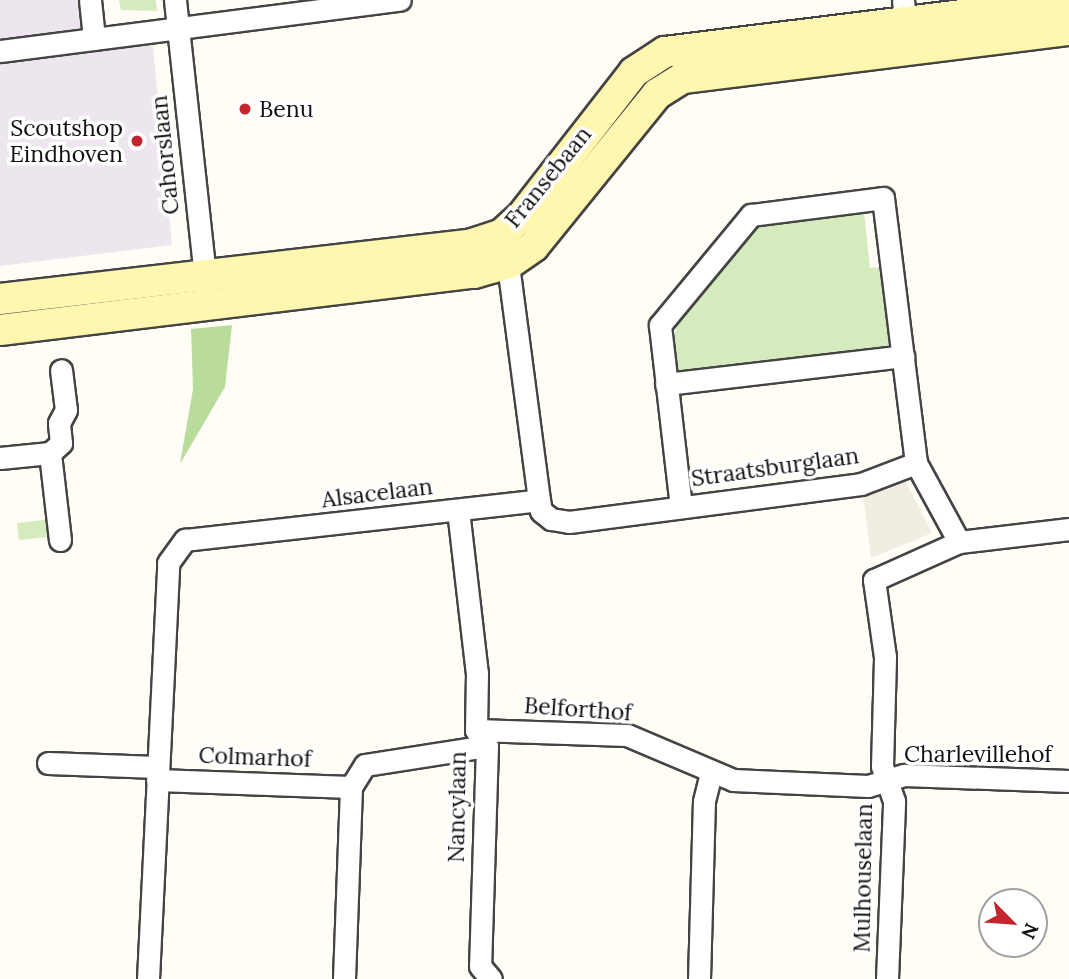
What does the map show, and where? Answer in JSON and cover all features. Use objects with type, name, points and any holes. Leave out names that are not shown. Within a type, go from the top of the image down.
[{"type":"street","points":[[89,0],[94,39]]},
{"type":"street","name":"Cahorslaan","points":[[175,0],[208,304]]},
{"type":"street","points":[[0,51],[178,31],[400,0]]},
{"type":"street","name":"Fransebaan","points":[[0,299],[471,244],[502,234],[522,216],[634,72],[665,52],[1069,2]]},
{"type":"street","name":"Fransebaan","points":[[0,330],[474,273],[510,263],[534,246],[657,94],[683,78],[906,23],[1069,30]]},
{"type":"street","name":"Straatsburglaan","points":[[681,507],[660,325],[751,215],[892,197],[903,356],[916,463],[959,542]]},
{"type":"street","points":[[502,234],[510,263],[540,500]]},
{"type":"street","points":[[666,384],[903,356]]},
{"type":"street","points":[[0,458],[50,453],[61,443],[59,423],[66,410],[61,370]]},
{"type":"street","points":[[50,453],[60,540]]},
{"type":"street","name":"Straatsburglaan","points":[[540,500],[541,510],[551,519],[569,522],[861,484],[916,463]]},
{"type":"street","name":"Alsacelaan","points":[[148,979],[168,563],[185,540],[540,500]]},
{"type":"street","name":"Nancylaan","points":[[458,510],[482,738],[480,966],[491,979]]},
{"type":"street","points":[[959,542],[1069,530]]},
{"type":"street","name":"Mulhouselaan","points":[[887,979],[894,802],[882,766],[885,657],[874,580],[959,542]]},
{"type":"street","name":"Belforthof","points":[[482,738],[627,735],[733,780],[868,786],[887,782]]},
{"type":"street","points":[[344,979],[351,787],[365,765],[482,738]]},
{"type":"street","points":[[48,763],[157,774]]},
{"type":"street","points":[[699,979],[704,801],[712,773]]},
{"type":"street","name":"Colmarhof","points":[[157,774],[351,787]]},
{"type":"street","name":"Charlevillehof","points":[[887,782],[904,775],[1069,781]]},
{"type":"shaded area","points":[[0,0],[77,0],[81,33],[151,26],[172,245],[0,266]]},
{"type":"shaded area","points":[[904,478],[932,533],[871,558],[863,494]]},
{"type":"green space","points":[[119,0],[156,0],[157,11],[121,10]]},
{"type":"green space","points":[[864,212],[870,268],[882,267],[891,345],[674,373],[671,346],[681,312],[750,225]]},
{"type":"green space","points":[[232,325],[225,387],[180,464],[193,389],[191,329]]},
{"type":"green space","points":[[51,519],[52,530],[47,537],[19,540],[17,523]]},
{"type":"place","name":"Benu","points":[[245,109]]},
{"type":"place","name":"Scoutshop Eindhoven","points":[[137,141]]}]
